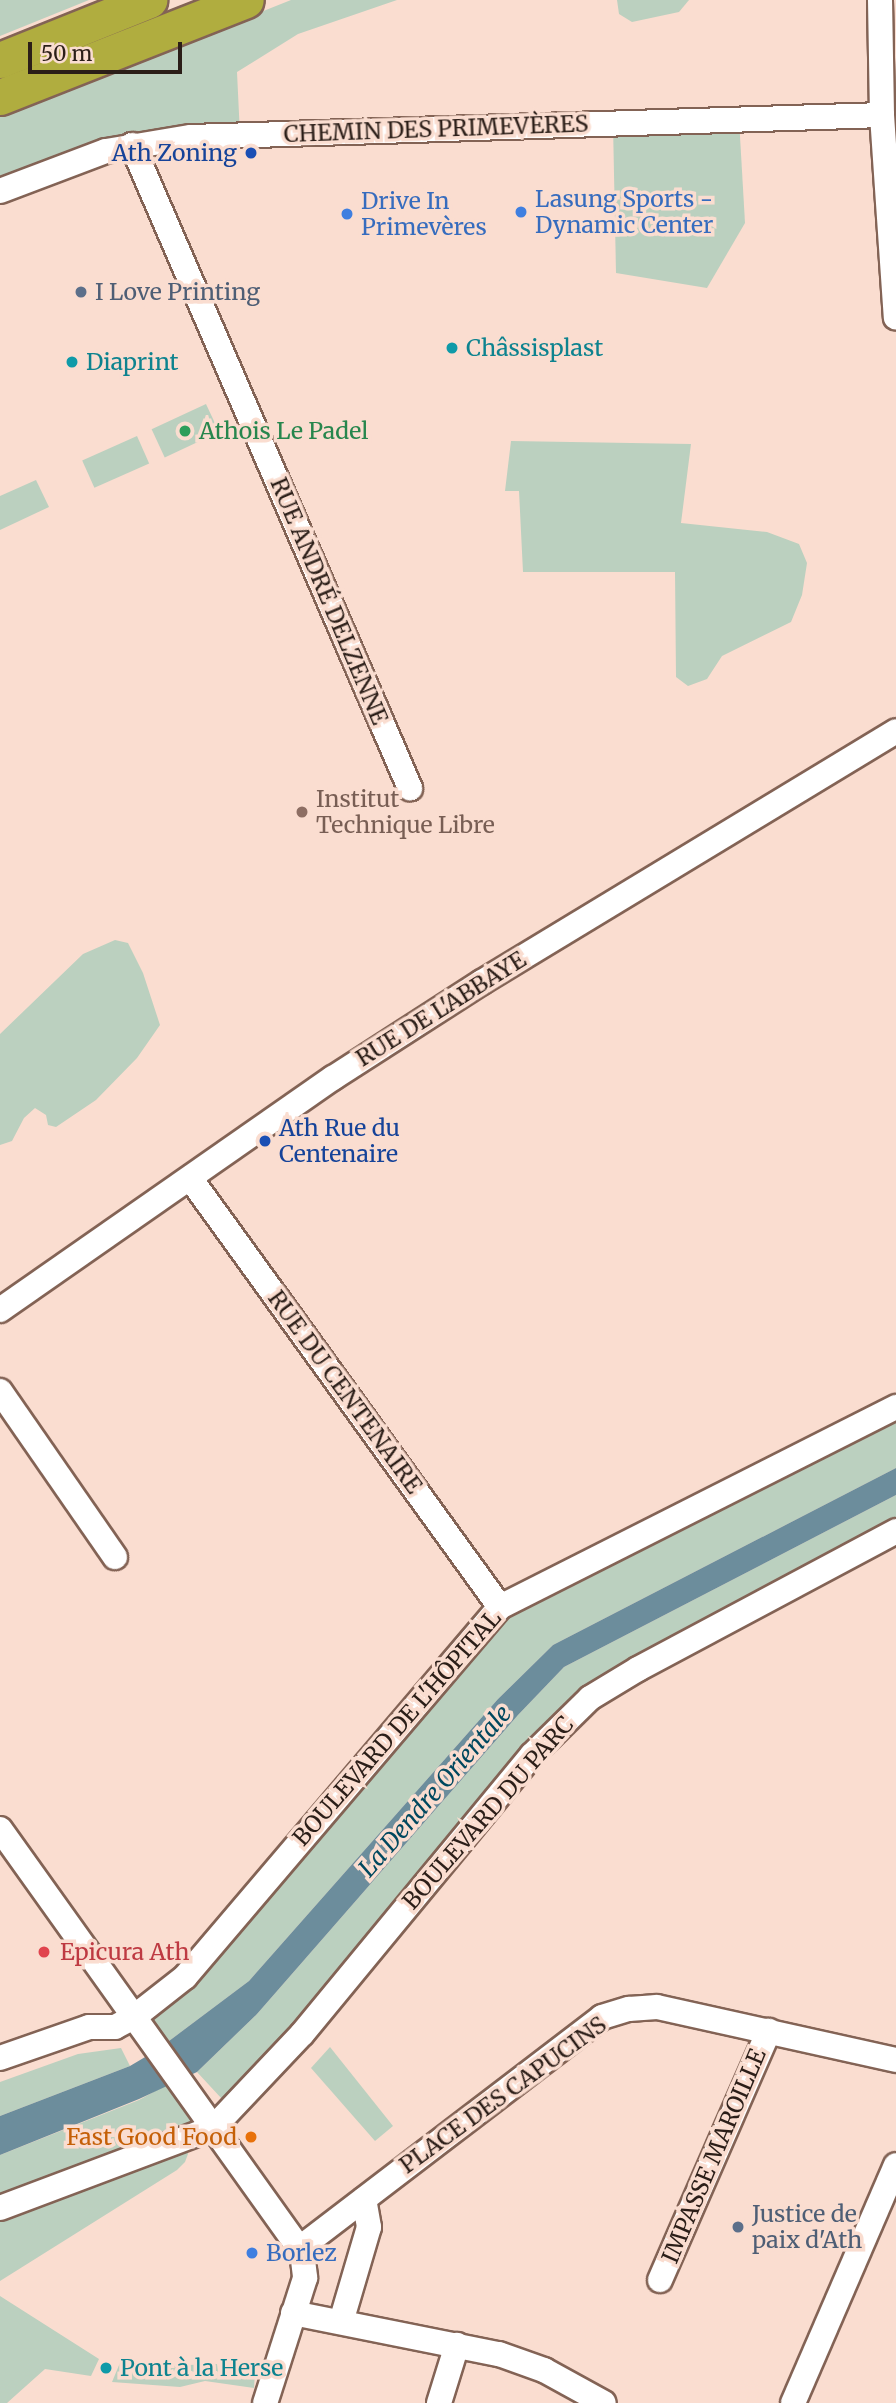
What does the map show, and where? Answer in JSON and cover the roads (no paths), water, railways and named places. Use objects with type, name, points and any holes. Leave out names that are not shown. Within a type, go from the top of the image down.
[{"type":"highway","points":[[0,60],[149,0]]},
{"type":"highway","points":[[0,97],[246,0]]},
{"type":"street","points":[[880,0],[896,318]]},
{"type":"street","name":"CHEMIN DES PRIMEVÈRES","points":[[0,191],[106,151],[191,137],[887,124]]},
{"type":"street","name":"RUE ANDRÉ DELZENNE","points":[[132,145],[410,788]]},
{"type":"street","name":"RUE DE L'ABBAYE","points":[[0,1310],[333,1078],[482,982],[896,731]]},
{"type":"street","name":"RUE DU CENTENAIRE","points":[[190,1178],[500,1606]]},
{"type":"street","points":[[0,1391],[116,1557]]},
{"type":"street","name":"BOULEVARD DE L'HÔPITAL","points":[[138,2023],[185,1978],[500,1606],[896,1407]]},
{"type":"street","name":"BOULEVARD DU PARC","points":[[206,2119],[302,2034],[532,1755],[590,1698],[638,1669],[896,1531]]},
{"type":"street","points":[[0,1829],[300,2248],[306,2269],[265,2403]]},
{"type":"street","name":"PLACE DES CAPUCINS","points":[[300,2248],[602,2017],[629,2009],[657,2007],[896,2060]]},
{"type":"street","points":[[0,2058],[89,2027],[115,2027],[138,2023]]},
{"type":"street","name":"IMPASSE MAROILLE","points":[[660,2280],[769,2031]]},
{"type":"street","points":[[0,2207],[206,2119]]},
{"type":"street","points":[[793,2403],[889,2199],[896,2165]]},
{"type":"street","points":[[341,2322],[369,2227],[364,2199]]},
{"type":"street","points":[[293,2313],[499,2354],[544,2370],[604,2403]]},
{"type":"street","points":[[439,2403],[457,2345]]},
{"type":"water","name":"La Dendre Orientale","points":[[896,1468],[896,1495],[564,1667],[518,1715],[257,2014],[197,2072],[139,2099],[0,2155],[0,2116],[130,2066],[157,2050],[249,1981],[498,1699],[553,1645]]},
{"type":"place","name":"Ath Zoning","points":[[251,153]]},
{"type":"place","name":"Lasung Sports - Dynamic Center","points":[[521,212]]},
{"type":"place","name":"Drive In Primevères","points":[[347,214]]},
{"type":"place","name":"I Love Printing","points":[[81,292]]},
{"type":"place","name":"Châssisplast","points":[[452,348]]},
{"type":"place","name":"Diaprint","points":[[72,362]]},
{"type":"place","name":"Athois Le Padel","points":[[185,431]]},
{"type":"place","name":"Institut Technique Libre","points":[[302,812]]},
{"type":"place","name":"Ath Rue du Centenaire","points":[[265,1141]]},
{"type":"place","name":"Epicura Ath","points":[[44,1952]]},
{"type":"place","name":"Fast Good Food","points":[[251,2137]]},
{"type":"place","name":"Justice de paix d'Ath","points":[[738,2227]]},
{"type":"place","name":"Borlez","points":[[252,2253]]},
{"type":"place","name":"Pont à la Herse","points":[[106,2368]]}]
